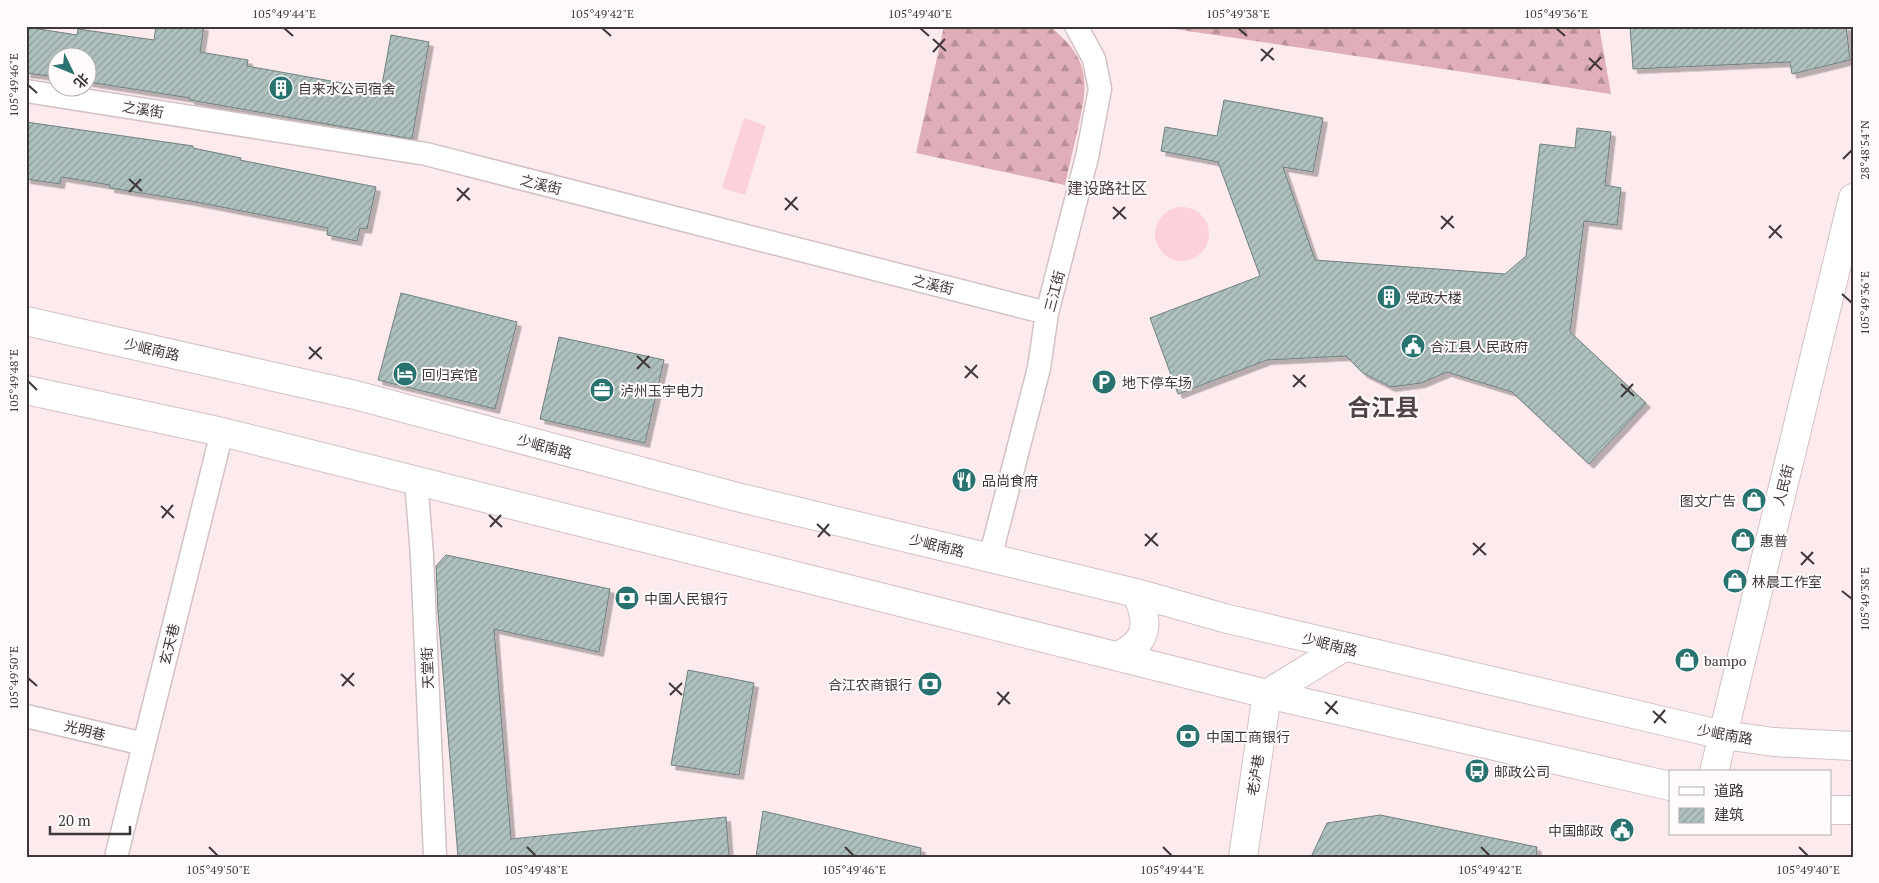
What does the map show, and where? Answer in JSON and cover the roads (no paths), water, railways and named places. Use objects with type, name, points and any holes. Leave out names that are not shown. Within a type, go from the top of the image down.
[{"type":"main road","name":"人民街","points":[[1714,770],[1853,198]]},
{"type":"main road","name":"少岷南路","points":[[26,321],[355,395],[737,497],[1136,593],[1224,618],[1344,648],[1723,735],[1774,742],[1853,746]]},
{"type":"main road","points":[[26,390],[222,432],[1267,694],[1669,786]]},
{"type":"main road","points":[[1116,656],[1129,651],[1137,642],[1144,629],[1146,617],[1136,593]]},
{"type":"main road","points":[[1267,694],[1344,648]]},
{"type":"main road","name":"老泸巷","points":[[1242,857],[1267,694]]},
{"type":"main road","points":[[1832,810],[1853,810]]},
{"type":"street","name":"三江街","points":[[990,558],[1039,368],[1047,313],[1087,158],[1100,89],[1094,59],[1076,26]]},
{"type":"street","name":"之溪街","points":[[26,91],[426,154],[1047,313]]},
{"type":"street","name":"玄天巷","points":[[116,857],[222,432]]},
{"type":"street","name":"天堂街","points":[[416,480],[422,556],[435,857]]},
{"type":"street","name":"光明巷","points":[[26,716],[144,744]]},
{"type":"place","name":"自来水公司宿舍","points":[[281,88]]},
{"type":"place","name":"党政大楼","points":[[1389,297]]},
{"type":"place","name":"合江县人民政府","points":[[1413,346]]},
{"type":"place","name":"回归宾馆","points":[[405,374]]},
{"type":"place","name":"地下停车场","points":[[1104,382]]},
{"type":"place","name":"泸州玉宇电力","points":[[602,390]]},
{"type":"place","name":"品尚食府","points":[[964,480]]},
{"type":"place","name":"图文广告","points":[[1754,500]]},
{"type":"place","name":"惠普","points":[[1743,540]]},
{"type":"place","name":"林晨工作室","points":[[1735,581]]},
{"type":"place","name":"中国人民银行","points":[[627,598]]},
{"type":"place","name":"bampo","points":[[1687,660]]},
{"type":"place","name":"合江农商银行","points":[[930,684]]},
{"type":"place","name":"中国工商银行","points":[[1188,736]]},
{"type":"place","name":"邮政公司","points":[[1477,771]]},
{"type":"place","name":"中国邮政","points":[[1622,830]]},
{"type":"district","name":"建设路社区","points":[[1107,188]]},
{"type":"district","name":"合江县","points":[[1383,407]]}]
